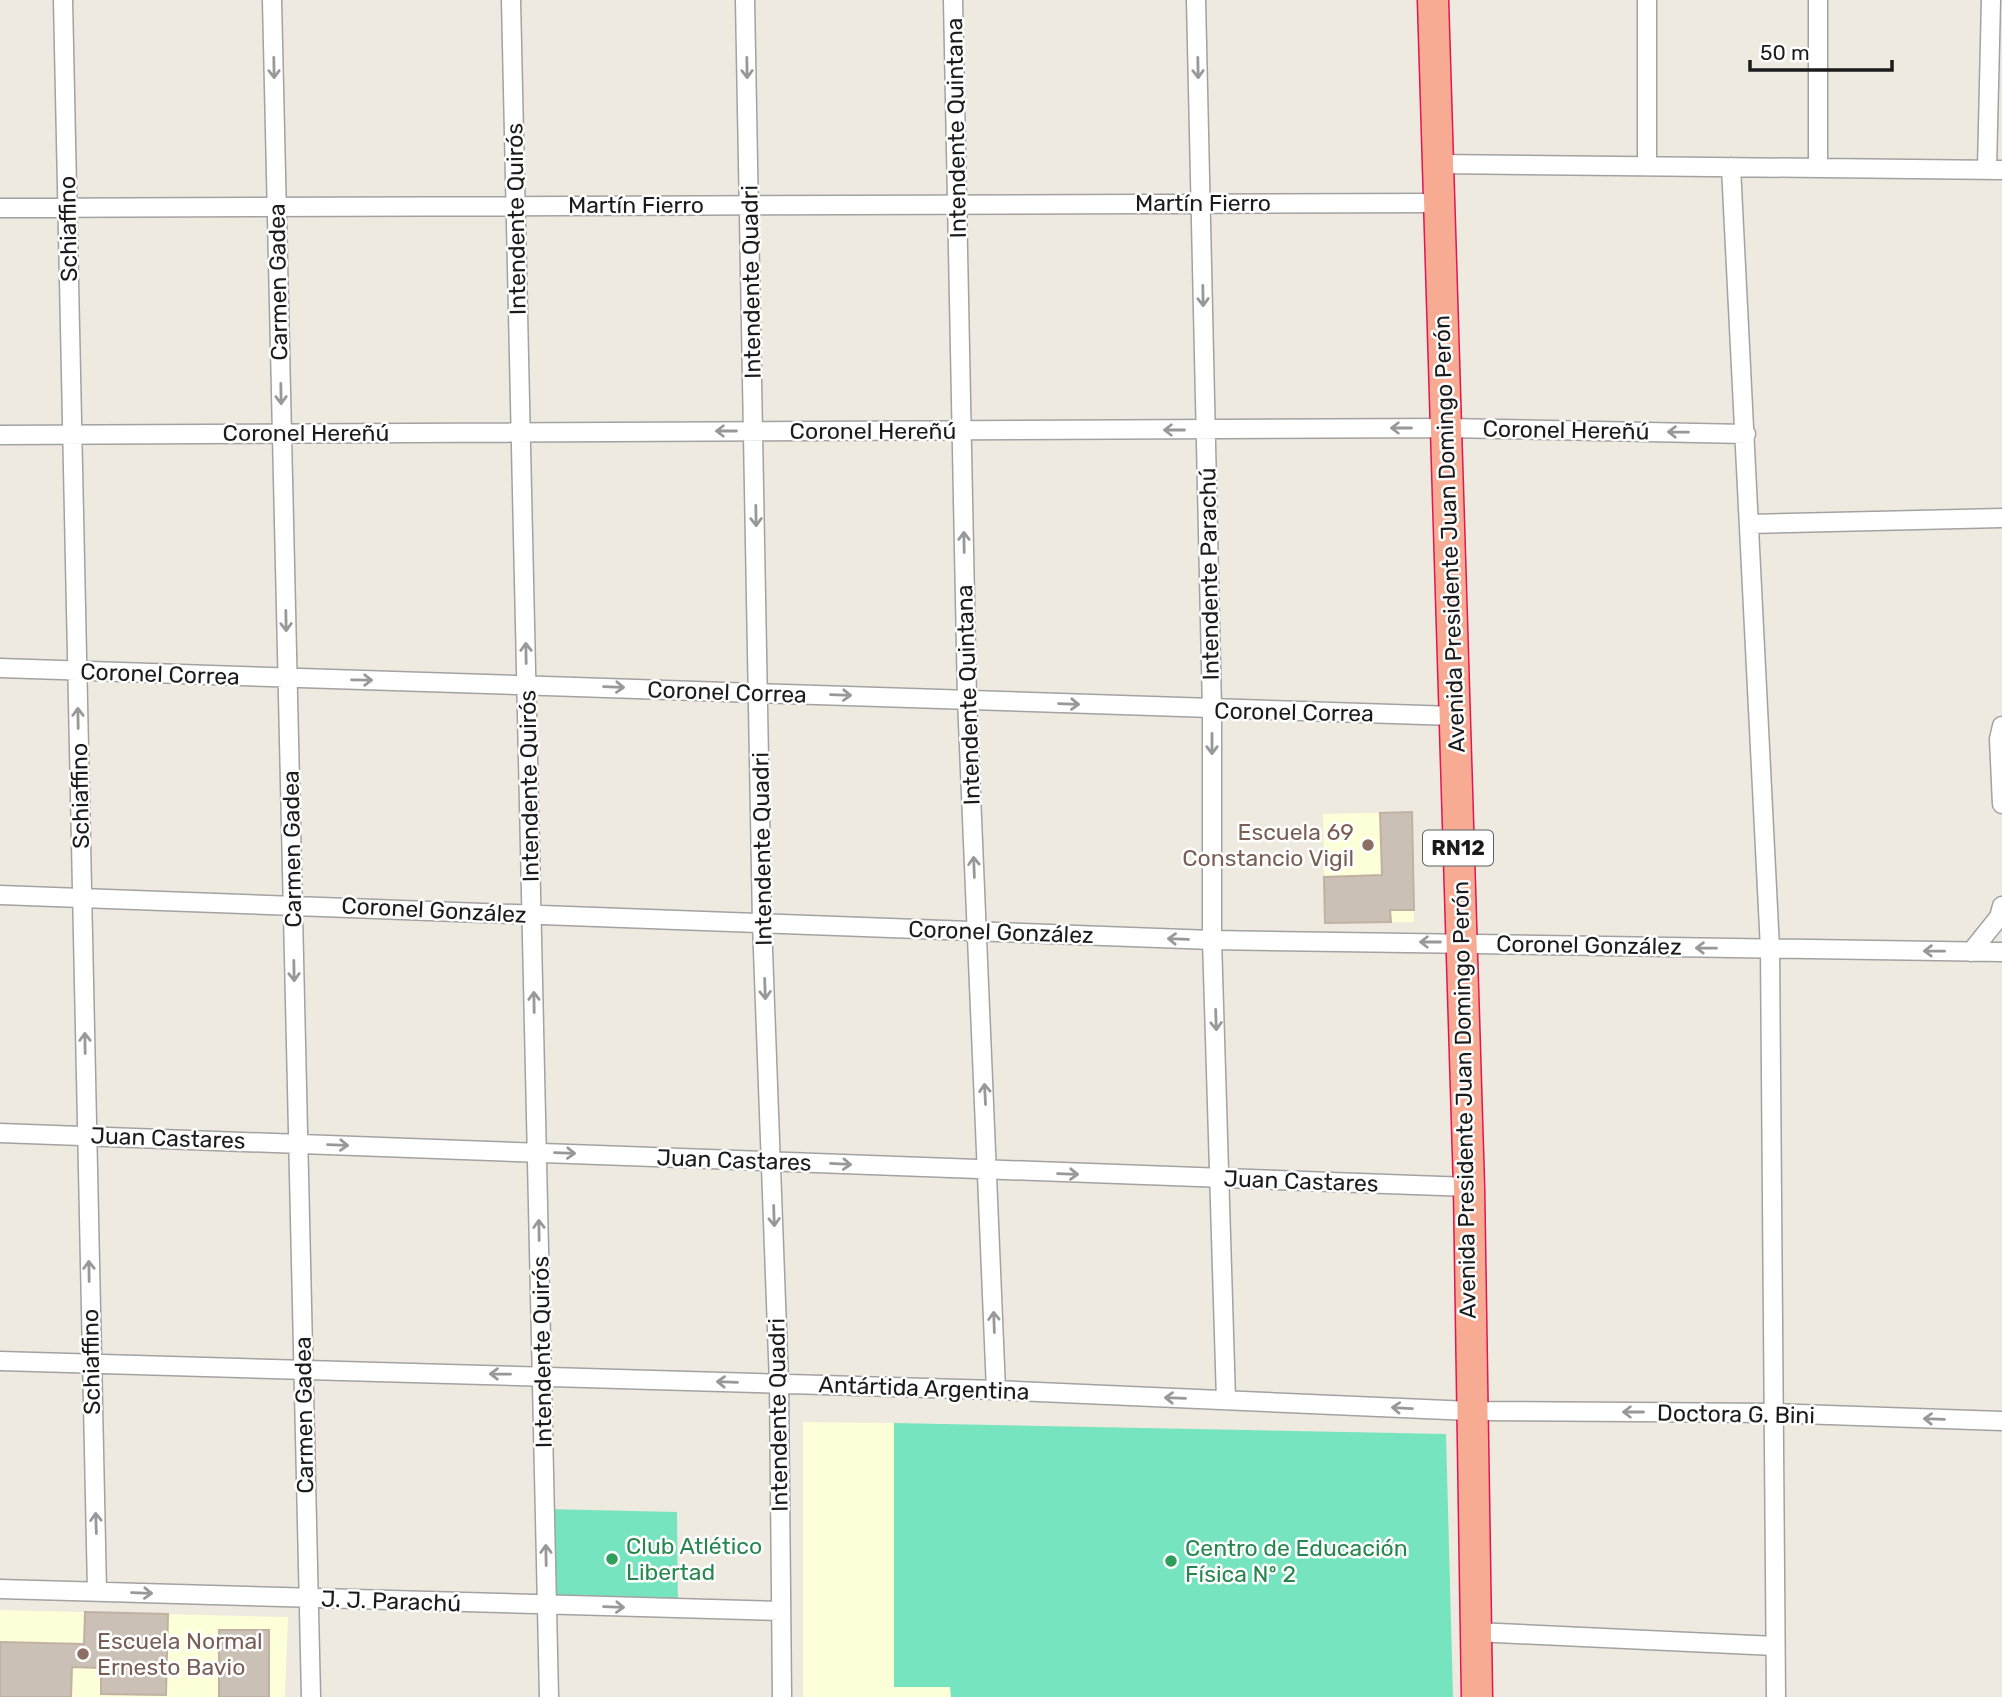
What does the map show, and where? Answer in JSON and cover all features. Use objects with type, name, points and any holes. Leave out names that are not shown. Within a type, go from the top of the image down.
[{"type":"highway","name":"Avenida Presidente Juan Domingo Perón","points":[[1433,0],[1469,1187],[1470,1411],[1477,1697]]},
{"type":"street","name":"Schiaffino","points":[[63,0],[97,1591]]},
{"type":"street","name":"Carmen Gadea","points":[[272,0],[312,1697]]},
{"type":"street","name":"Intendente Quirós","points":[[511,0],[549,1697]]},
{"type":"street","name":"Intendente Quadri","points":[[746,0],[762,923],[779,1384],[782,1697]]},
{"type":"street","name":"Intendente Quintana","points":[[953,0],[967,699],[989,1172],[996,1390]]},
{"type":"street","name":"Intendente Parachú","points":[[1196,0],[1212,710],[1212,940],[1222,1178],[1226,1400]]},
{"type":"street","points":[[1647,0],[1647,166]]},
{"type":"street","points":[[1818,0],[1818,168]]},
{"type":"street","points":[[1438,164],[1994,169],[1991,0]]},
{"type":"street","points":[[1731,167],[1751,524],[1770,949],[1776,1697]]},
{"type":"street","name":"Martín Fierro","points":[[0,208],[1439,203]]},
{"type":"street","name":"Coronel Hereñú","points":[[0,435],[1446,428],[1746,434]]},
{"type":"street","points":[[1751,524],[2002,518]]},
{"type":"street","name":"Coronel Correa","points":[[0,668],[1454,716]]},
{"type":"street","points":[[2002,726],[1999,739],[2002,804]]},
{"type":"street","name":"Coronel González","points":[[0,895],[1212,940],[2002,952]]},
{"type":"street","points":[[1971,952],[1999,917],[2002,906]]},
{"type":"street","name":"Juan Castares","points":[[0,1133],[772,1161],[989,1172],[1469,1187]]},
{"type":"street","name":"Antártida Argentina","points":[[0,1361],[996,1390],[1470,1411]]},
{"type":"street","name":"Doctora G. Bini","points":[[1470,1411],[1774,1413],[2002,1421]]},
{"type":"street","name":"J. J. Parachú","points":[[0,1589],[782,1611]]},
{"type":"street","points":[[1475,1632],[1775,1646]]},
{"type":"shaded area","name":"Escuela 69 Constancio Vigil","points":[[1412,812],[1414,922],[1325,923],[1323,814]]},
{"type":"shaded area","points":[[803,1422],[894,1423],[894,1686],[951,1687],[951,1697],[803,1697]]},
{"type":"shaded area","points":[[0,1610],[288,1617],[285,1697],[0,1697]]},
{"type":"green space","name":"Centro de Educación Física Nº 2","points":[[894,1423],[1446,1434],[1453,1697],[951,1697],[950,1687],[894,1687]]},
{"type":"green space","name":"Club Atlético Libertad","points":[[545,1509],[677,1512],[678,1609],[547,1605]]},
{"type":"building","name":"Escuela 69 Constancio Vigil","points":[[1412,812],[1414,910],[1390,910],[1391,922],[1325,923],[1324,877],[1382,875],[1380,813]]},
{"type":"building","name":"Escuela Normal Ernesto Bavio","points":[[85,1612],[168,1614],[166,1695],[101,1694],[101,1668],[72,1667],[71,1697],[0,1697],[0,1642],[84,1644]]},
{"type":"building","points":[[219,1630],[269,1630],[269,1697],[219,1697]]},
{"type":"place","name":"Escuela 69 Constancio Vigil","points":[[1368,845]]},
{"type":"place","name":"Club Atlético Libertad","points":[[612,1559]]},
{"type":"place","name":"Centro de Educación Física Nº 2","points":[[1171,1561]]},
{"type":"place","name":"Escuela Normal Ernesto Bavio","points":[[83,1654]]}]
